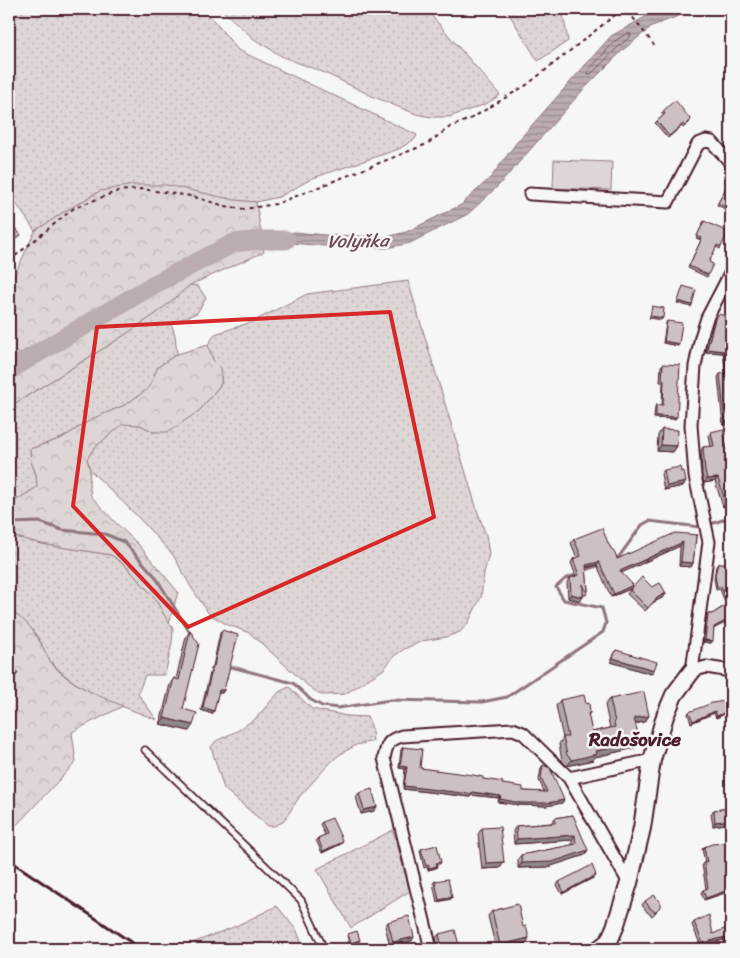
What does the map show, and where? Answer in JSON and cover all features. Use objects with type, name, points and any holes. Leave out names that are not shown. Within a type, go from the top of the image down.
[{"type":"street","points":[[530,194],[668,202],[698,144],[706,141],[712,142],[731,163]]},
{"type":"street","points":[[599,949],[609,941],[629,883],[642,828],[652,760],[665,716],[674,696],[692,671],[709,542],[695,476],[691,425],[695,366],[707,318],[731,272]]},
{"type":"street","points":[[692,671],[706,667],[731,671]]},
{"type":"street","points":[[431,949],[384,758],[386,746],[392,739],[402,736],[513,729],[523,733],[569,778],[629,883]]},
{"type":"street","points":[[569,778],[652,760]]},
{"type":"lane","points":[[145,750],[301,900],[324,949]]},
{"type":"path","points":[[9,261],[74,208],[118,191],[141,189],[191,196],[244,210],[276,204],[427,144],[450,127],[472,118],[528,84],[615,15],[633,9]]},
{"type":"path","points":[[628,11],[654,45]]},
{"type":"highlighted area","points":[[390,312],[434,517],[188,627],[73,506],[97,327]]},
{"type":"green space","points":[[9,9],[204,9],[238,50],[417,135],[415,139],[399,149],[313,178],[279,197],[256,202],[100,191],[35,231],[9,193]]},
{"type":"green space","points":[[221,9],[426,9],[500,95],[486,104],[449,117],[431,117],[416,114],[374,97],[325,73],[283,57],[254,39]]},
{"type":"green space","points":[[506,9],[562,9],[568,41],[538,61]]},
{"type":"green space","points":[[554,160],[612,162],[611,190],[553,188]]},
{"type":"green space","points":[[133,185],[167,185],[235,200],[256,202],[264,252],[190,285],[157,313],[117,340],[9,407],[9,287],[35,231],[100,191]]},
{"type":"green space","points":[[408,281],[486,535],[489,554],[481,597],[468,623],[460,632],[446,637],[422,641],[404,649],[394,656],[384,669],[345,694],[321,695],[307,685],[250,633],[228,625],[209,614],[173,555],[90,470],[87,459],[94,448],[123,423],[140,425],[154,432],[199,411],[221,384],[221,368],[213,360],[208,345],[215,334],[252,322],[307,294]]},
{"type":"green space","points":[[189,285],[198,286],[206,298],[197,313],[171,323],[175,335],[177,354],[158,367],[148,389],[125,405],[94,418],[62,438],[30,449],[37,487],[9,505],[9,407],[157,313]]},
{"type":"green space","points":[[208,345],[213,360],[221,368],[221,384],[199,411],[168,432],[154,432],[140,425],[123,424],[94,448],[87,459],[90,470],[91,496],[138,544],[178,592],[169,623],[154,597],[126,566],[111,555],[42,544],[9,535],[9,505],[37,487],[30,449],[62,438],[94,418],[125,405],[148,389],[158,367],[177,354]]},
{"type":"green space","points":[[9,535],[42,544],[111,555],[126,566],[154,597],[173,629],[172,642],[165,675],[145,675],[138,694],[157,720],[101,697],[75,682],[50,661],[38,637],[31,628],[9,610]]},
{"type":"green space","points":[[9,610],[30,627],[51,663],[58,671],[84,689],[123,706],[72,732],[76,762],[9,833]]},
{"type":"green space","points":[[289,687],[312,709],[347,716],[367,717],[371,725],[373,741],[356,745],[339,755],[300,796],[283,822],[274,826],[268,826],[224,789],[211,747],[216,741],[237,731],[256,718],[279,692]]},
{"type":"green space","points":[[393,830],[410,891],[351,928],[317,869]]},
{"type":"green space","points":[[277,906],[297,931],[304,949],[177,949],[236,926]]},
{"type":"water","points":[[667,9],[697,9],[652,26],[623,50],[582,91],[499,185],[468,214],[410,243],[387,248],[324,246],[260,240],[294,232],[386,237],[406,232],[461,205],[491,177],[517,142],[611,36],[647,16]]},
{"type":"building","points":[[675,100],[691,120],[669,136],[657,121],[665,114],[663,111]]},
{"type":"building","points":[[728,184],[731,185],[731,210],[718,203]]},
{"type":"building","points":[[704,221],[728,232],[721,247],[717,245],[709,262],[713,264],[708,275],[689,266],[702,238],[697,236]]},
{"type":"building","points":[[15,228],[21,235],[11,243],[9,233]]},
{"type":"building","points":[[683,286],[696,290],[692,305],[678,301]]},
{"type":"building","points":[[731,296],[731,305],[727,301]]},
{"type":"building","points":[[652,306],[664,308],[663,318],[650,316]]},
{"type":"building","points":[[719,314],[731,318],[731,374],[728,375],[731,396],[731,421],[725,422],[720,374],[728,373],[724,351],[707,349],[715,319]]},
{"type":"building","points":[[667,321],[682,323],[679,344],[664,341]]},
{"type":"building","points":[[663,364],[680,365],[677,417],[656,416],[656,405],[663,405]]},
{"type":"building","points":[[662,429],[678,430],[677,446],[661,445]]},
{"type":"building","points":[[723,429],[726,446],[731,444],[731,501],[726,503],[718,478],[707,479],[703,447],[714,446],[711,432]]},
{"type":"building","points":[[680,467],[681,472],[684,471],[686,482],[667,486],[664,470]]},
{"type":"building","points":[[602,528],[617,559],[675,533],[698,535],[696,536],[693,563],[681,562],[683,542],[620,571],[633,585],[614,594],[599,562],[586,565],[588,591],[586,591],[583,584],[583,597],[571,594],[570,578],[579,575],[573,559],[581,556],[574,539]]},
{"type":"building","points":[[731,562],[731,618],[714,627],[713,641],[705,640],[708,614],[712,614],[728,604],[721,586],[717,587],[715,575],[718,564]]},
{"type":"building","points":[[642,577],[652,587],[660,583],[666,593],[657,598],[648,608],[630,590]]},
{"type":"building","points":[[222,630],[238,635],[224,690],[219,690],[214,711],[203,707]]},
{"type":"building","points":[[190,631],[199,644],[183,709],[197,713],[193,725],[164,718],[174,678],[179,680]]},
{"type":"building","points":[[616,650],[657,662],[654,670],[613,658]]},
{"type":"building","points":[[9,662],[18,673],[12,678],[9,674]]},
{"type":"building","points":[[644,692],[649,716],[634,718],[640,742],[596,751],[597,754],[572,760],[567,755],[563,737],[568,737],[560,700],[584,695],[586,704],[589,703],[590,713],[588,713],[592,732],[615,727],[610,699]]},
{"type":"building","points":[[731,700],[730,710],[717,716],[715,711],[693,721],[689,712],[712,703]]},
{"type":"building","points":[[403,747],[422,749],[420,768],[483,777],[483,779],[503,782],[502,784],[523,787],[523,791],[547,792],[541,778],[543,765],[550,768],[564,800],[547,803],[521,803],[500,799],[501,796],[404,786],[407,767],[400,766]]},
{"type":"building","points":[[372,789],[377,807],[364,810],[359,793]]},
{"type":"building","points":[[731,808],[731,820],[715,822],[714,810]]},
{"type":"building","points":[[573,815],[588,850],[552,862],[522,863],[521,855],[576,844],[575,835],[517,839],[516,826],[555,823],[555,818]]},
{"type":"building","points":[[332,818],[343,842],[323,851],[318,838],[327,834],[322,822]]},
{"type":"building","points":[[500,827],[504,862],[486,863],[482,828]]},
{"type":"building","points":[[731,842],[731,871],[727,872],[731,889],[706,898],[703,890],[708,888],[704,862],[707,862],[704,847]]},
{"type":"building","points":[[437,845],[441,862],[436,863],[437,866],[429,868],[429,865],[426,866],[421,849]]},
{"type":"building","points":[[592,865],[596,875],[564,892],[559,882]]},
{"type":"building","points":[[448,879],[452,897],[439,900],[435,881]]},
{"type":"building","points":[[654,895],[660,901],[660,907],[655,912],[645,901]]},
{"type":"building","points":[[518,904],[523,927],[526,926],[529,938],[500,945],[492,911]]},
{"type":"building","points":[[709,915],[713,934],[731,926],[731,936],[703,943],[694,922]]},
{"type":"building","points":[[409,916],[414,937],[393,942],[388,922]]},
{"type":"building","points":[[455,930],[460,949],[442,949],[439,934]]},
{"type":"building","points":[[357,931],[360,940],[351,943],[348,934]]},
{"type":"waterway","name":"Volyňka","points":[[9,370],[155,284],[234,243],[286,240]]},
{"type":"waterway","points":[[708,525],[731,517]]},
{"type":"waterway","points":[[614,560],[618,558],[642,525],[649,521],[702,527]]},
{"type":"waterway","points":[[9,523],[40,522],[62,530],[105,534],[124,542],[155,576],[192,636]]},
{"type":"waterway","points":[[584,571],[599,565]]},
{"type":"waterway","points":[[228,666],[293,683],[311,700],[322,706],[338,708],[391,700],[482,702],[507,697],[603,632],[606,623],[602,608],[564,600],[556,587],[565,579],[578,574]]},
{"type":"railway","points":[[9,860],[141,949]]},
{"type":"district","name":"Radošovice","points":[[635,739]]}]
